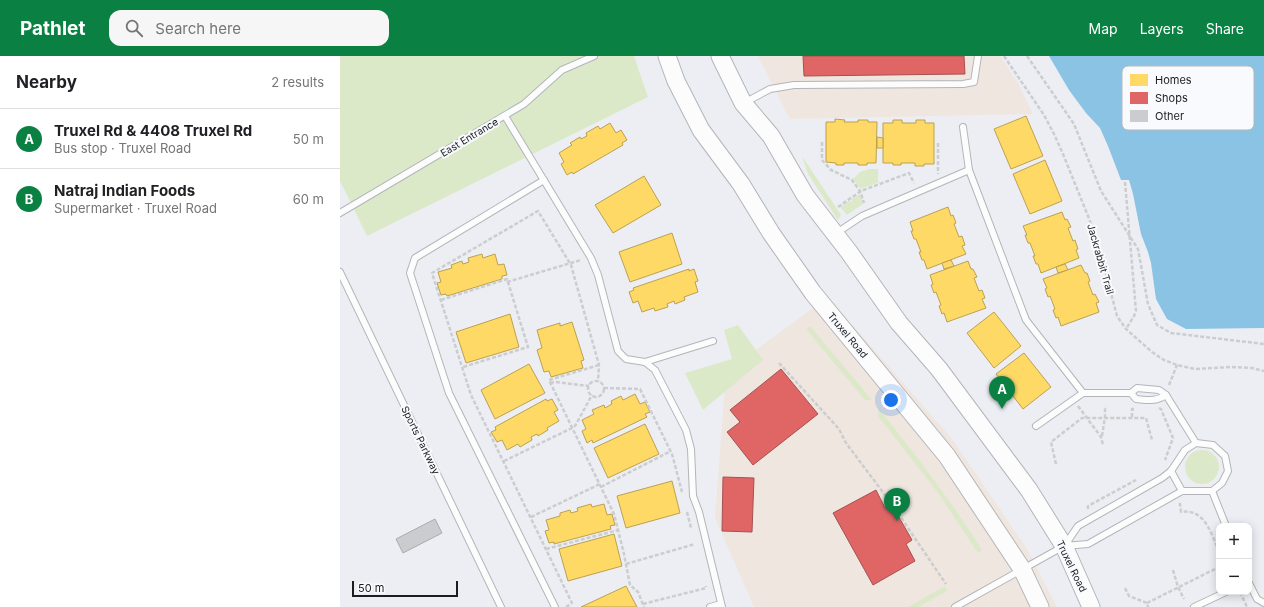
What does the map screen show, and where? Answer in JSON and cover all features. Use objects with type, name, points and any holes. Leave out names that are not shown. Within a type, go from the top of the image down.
[{"type":"main road","name":"Truxel Road","points":[[667,56],[676,81],[701,130],[741,184],[771,233],[813,293],[947,456],[1022,569],[1040,607]]},
{"type":"main road","name":"Truxel Road","points":[[720,56],[743,103],[771,136],[805,195],[899,323],[939,369],[1029,490],[1064,546],[1091,607]]},
{"type":"lane","name":"East Entrance","points":[[340,213],[524,104],[562,70],[594,56]]},
{"type":"lane","points":[[743,103],[770,89],[794,85],[963,84],[974,82],[978,56]]},
{"type":"lane","points":[[505,116],[591,258],[598,275],[618,351],[626,359],[645,362],[713,341]]},
{"type":"lane","points":[[963,127],[969,170],[1026,320],[1083,393]]},
{"type":"lane","points":[[834,234],[862,216],[969,170]]},
{"type":"lane","points":[[544,180],[415,258],[410,273],[449,393],[555,607]]},
{"type":"lane","name":"Sports Parkway","points":[[340,272],[501,607]]},
{"type":"lane","points":[[645,362],[655,370],[686,430],[691,449],[693,496],[699,512],[722,605],[710,607]]},
{"type":"lane","points":[[1036,426],[1083,393],[1131,393],[1136,388],[1146,388],[1159,390],[1166,395],[1196,443]]},
{"type":"lane","points":[[1131,393],[1136,399],[1146,400],[1159,400],[1166,395]]},
{"type":"lane","points":[[955,607],[1064,546],[1088,544],[1182,491],[1212,491],[1222,482],[1228,471],[1225,456],[1213,445],[1196,443],[1185,450],[1171,471],[1162,478],[1078,526],[1064,546]]},
{"type":"lane","points":[[1171,471],[1182,491]]},
{"type":"lane","points":[[1212,491],[1225,523]]},
{"type":"lane","points":[[1252,589],[1257,599],[1264,603]]},
{"type":"lane","points":[[1194,607],[1220,595]]},
{"type":"path","name":"Jackrabbit Trail","points":[[1004,56],[1044,115],[1063,154],[1090,222],[1104,266],[1117,316],[1126,329],[1152,352],[1164,360],[1177,365],[1195,368],[1252,368],[1264,371]]},
{"type":"path","points":[[1027,56],[1074,124],[1102,192],[1138,249],[1148,304],[1156,325],[1171,333],[1264,344]]},
{"type":"path","points":[[822,142],[822,160],[831,170],[852,180],[860,191],[864,203]]},
{"type":"path","points":[[938,142],[938,174]]},
{"type":"path","points":[[838,207],[860,191],[909,172],[914,182],[918,182]]},
{"type":"path","points":[[931,177],[943,172]]},
{"type":"path","points":[[1125,182],[1136,311],[1126,329]]},
{"type":"path","points":[[566,607],[572,603],[471,395],[432,273],[538,211],[570,264],[599,365],[598,382]]},
{"type":"path","points":[[440,300],[506,279],[508,282],[581,260]]},
{"type":"path","points":[[463,367],[528,347],[508,282]]},
{"type":"path","points":[[779,363],[839,429],[846,442],[888,498],[946,584]]},
{"type":"path","points":[[550,383],[549,380],[599,365]]},
{"type":"path","points":[[1170,382],[1177,365]]},
{"type":"path","points":[[550,383],[555,382],[589,386]]},
{"type":"path","points":[[592,396],[589,392],[589,386],[593,382],[602,384],[604,388]]},
{"type":"path","points":[[550,383],[614,514],[630,585],[638,592],[644,606],[706,588],[704,580]]},
{"type":"path","points":[[592,396],[596,397],[601,395],[604,388]]},
{"type":"path","points":[[604,388],[640,389],[671,452],[684,499]]},
{"type":"path","points":[[504,462],[575,426],[592,396]]},
{"type":"path","points":[[1078,406],[1102,437]]},
{"type":"path","points":[[1103,445],[1102,437],[1105,406]]},
{"type":"path","points":[[1152,408],[1161,409],[1173,438],[1164,464]]},
{"type":"path","points":[[1132,417],[1132,409],[1139,409]]},
{"type":"path","points":[[1056,464],[1051,442],[1082,418],[1146,418],[1152,440]]},
{"type":"path","points":[[531,517],[671,452]]},
{"type":"path","points":[[1087,512],[1088,506],[1141,477]]},
{"type":"path","points":[[1173,508],[1180,504],[1181,512],[1194,512],[1199,515],[1204,520],[1216,545]]},
{"type":"path","points":[[686,506],[691,529]]},
{"type":"path","points":[[546,549],[618,530]]},
{"type":"path","points":[[626,564],[695,544],[693,537]]},
{"type":"path","points":[[1146,603],[1216,568]]},
{"type":"path","points":[[1173,570],[1178,587],[1184,599]]},
{"type":"path","points":[[1125,588],[1129,596],[1146,603],[1148,607]]},
{"type":"path","points":[[1241,595],[1247,607]]},
{"type":"shaded area","points":[[758,56],[1000,56],[1018,83],[1033,114],[790,119]]},
{"type":"shaded area","points":[[828,297],[953,440],[1027,549],[1057,607],[754,607],[715,518],[726,372]]},
{"type":"green space","points":[[340,56],[634,56],[648,97],[367,236],[340,181]]},
{"type":"green space","points":[[802,156],[841,215],[838,220],[808,174]]},
{"type":"green space","points":[[869,169],[878,169],[879,182],[861,189],[853,179],[860,172]]},
{"type":"green space","points":[[860,194],[863,204],[847,215],[840,207],[849,201],[852,201],[852,199]]},
{"type":"green space","points":[[738,325],[763,360],[703,410],[685,373],[732,359],[724,330]]},
{"type":"green space","points":[[810,326],[872,400],[865,400],[806,329]]},
{"type":"green space","points":[[879,409],[946,496],[982,550],[978,553],[939,494],[878,416]]},
{"type":"green space","points":[[1202,450],[1214,455],[1219,467],[1214,479],[1202,484],[1190,479],[1185,467],[1190,455]]},
{"type":"green space","points":[[945,586],[947,591],[918,607],[908,607]]},
{"type":"water","points":[[1049,56],[1264,56],[1264,328],[1186,329],[1167,319],[1156,299],[1151,263],[1141,234],[1129,180],[1121,180],[1100,128],[1086,113],[1069,90]]},
{"type":"building: Homes","points":[[1026,116],[1043,156],[1011,169],[994,129]]},
{"type":"building: Homes","points":[[835,119],[845,120],[844,122],[868,120],[868,122],[877,122],[876,163],[858,165],[858,163],[844,163],[844,165],[836,165],[836,163],[826,162],[826,122],[835,122]]},
{"type":"building: Homes","points":[[893,120],[902,120],[902,123],[916,123],[916,120],[925,120],[925,123],[934,123],[934,164],[915,166],[915,163],[901,163],[901,165],[893,165],[893,163],[883,163],[883,123],[893,123]]},
{"type":"building: Homes","points":[[610,123],[616,133],[621,130],[627,140],[622,143],[623,145],[573,174],[572,172],[567,175],[561,164],[564,162],[559,153],[572,145],[570,143],[580,137],[581,139],[587,136],[586,133],[598,126],[600,129]]},
{"type":"building: Homes","points":[[877,137],[883,138],[883,148],[877,148]]},
{"type":"building: Homes","points":[[1045,160],[1062,201],[1030,214],[1013,174]]},
{"type":"building: Homes","points":[[644,176],[661,205],[613,233],[595,205]]},
{"type":"building: Homes","points":[[948,207],[951,216],[953,215],[956,223],[954,224],[959,237],[962,236],[965,245],[962,246],[966,254],[927,269],[919,252],[921,252],[916,239],[914,239],[911,231],[913,231],[910,222]]},
{"type":"building: Homes","points":[[1062,212],[1065,220],[1067,219],[1071,227],[1068,228],[1073,241],[1075,240],[1079,258],[1041,273],[1038,264],[1036,264],[1033,256],[1035,256],[1030,243],[1028,243],[1025,235],[1027,235],[1023,226]]},
{"type":"building: Homes","points":[[672,233],[682,264],[630,282],[619,252]]},
{"type":"building: Homes","points":[[482,254],[483,258],[495,254],[498,265],[504,264],[507,275],[502,276],[502,279],[447,296],[446,294],[441,295],[437,283],[441,282],[438,272],[452,268],[451,265],[462,261],[463,264],[469,262],[468,258]]},
{"type":"building: Homes","points":[[951,260],[954,266],[944,269],[942,263]]},
{"type":"building: Homes","points":[[968,261],[971,269],[973,269],[977,277],[974,278],[979,291],[982,290],[985,298],[982,299],[986,308],[947,322],[944,313],[942,314],[939,306],[941,305],[936,292],[934,293],[931,285],[933,284],[930,275]]},
{"type":"building: Homes","points":[[1065,264],[1068,270],[1058,273],[1056,267]]},
{"type":"building: Homes","points":[[1081,265],[1085,273],[1087,273],[1090,281],[1088,282],[1093,295],[1095,294],[1099,302],[1096,303],[1099,312],[1061,326],[1058,317],[1056,318],[1053,310],[1055,309],[1050,296],[1048,297],[1045,289],[1047,288],[1043,279]]},
{"type":"building: Homes","points":[[689,269],[689,271],[694,269],[698,281],[695,282],[698,292],[684,297],[685,300],[675,304],[674,301],[667,304],[668,307],[655,311],[654,308],[642,312],[638,301],[633,303],[629,292],[634,290],[633,288]]},
{"type":"building: Homes","points":[[994,312],[1021,346],[994,368],[967,333]]},
{"type":"building: Homes","points":[[510,314],[519,347],[466,363],[456,332]]},
{"type":"building: Homes","points":[[572,322],[584,360],[581,361],[583,368],[551,377],[549,371],[544,372],[537,350],[542,348],[537,330],[560,323],[560,326]]},
{"type":"building: Homes","points":[[1024,353],[1051,387],[1023,409],[996,374]]},
{"type":"building: Homes","points":[[529,364],[545,393],[495,419],[481,390]]},
{"type":"building: Homes","points":[[635,394],[640,404],[645,402],[650,412],[645,414],[647,417],[593,443],[592,440],[587,443],[582,431],[586,429],[582,420],[594,414],[592,410],[604,405],[605,408],[612,404],[611,401],[621,396],[623,400]]},
{"type":"building: Homes","points":[[546,399],[547,401],[552,399],[558,410],[554,412],[559,421],[547,428],[548,430],[538,436],[537,434],[531,437],[532,440],[520,447],[518,444],[507,450],[502,440],[497,442],[491,432],[496,430],[495,427]]},
{"type":"building: Homes","points":[[645,424],[659,454],[608,478],[594,448]]},
{"type":"building: Homes","points":[[672,481],[680,513],[626,528],[617,496]]},
{"type":"building: Homes","points":[[591,504],[592,507],[604,504],[607,515],[612,514],[615,525],[610,526],[611,529],[554,544],[554,542],[549,543],[545,531],[549,530],[546,520],[560,516],[560,513],[570,510],[571,513],[578,511],[577,508]]},
{"type":"building: Homes","points":[[614,534],[622,566],[568,581],[559,549]]},
{"type":"building: Homes","points":[[626,586],[637,607],[581,607]]},
{"type":"building: Shops","points":[[803,56],[964,56],[965,74],[804,76]]},
{"type":"building: Shops","points":[[781,369],[818,414],[753,465],[727,432],[740,422],[730,410]]},
{"type":"building: Shops","points":[[723,477],[754,478],[752,532],[722,531]]},
{"type":"building: Shops","points":[[876,490],[885,508],[892,505],[912,540],[906,544],[915,561],[873,585],[833,513]]},
{"type":"building: Other","points":[[435,519],[442,533],[403,553],[396,539]]},
{"type":"place","name":"Truxel Rd & 4408 Truxel Rd","points":[[1002,409]]},
{"type":"place","name":"Natraj Indian Foods","points":[[897,521]]}]
